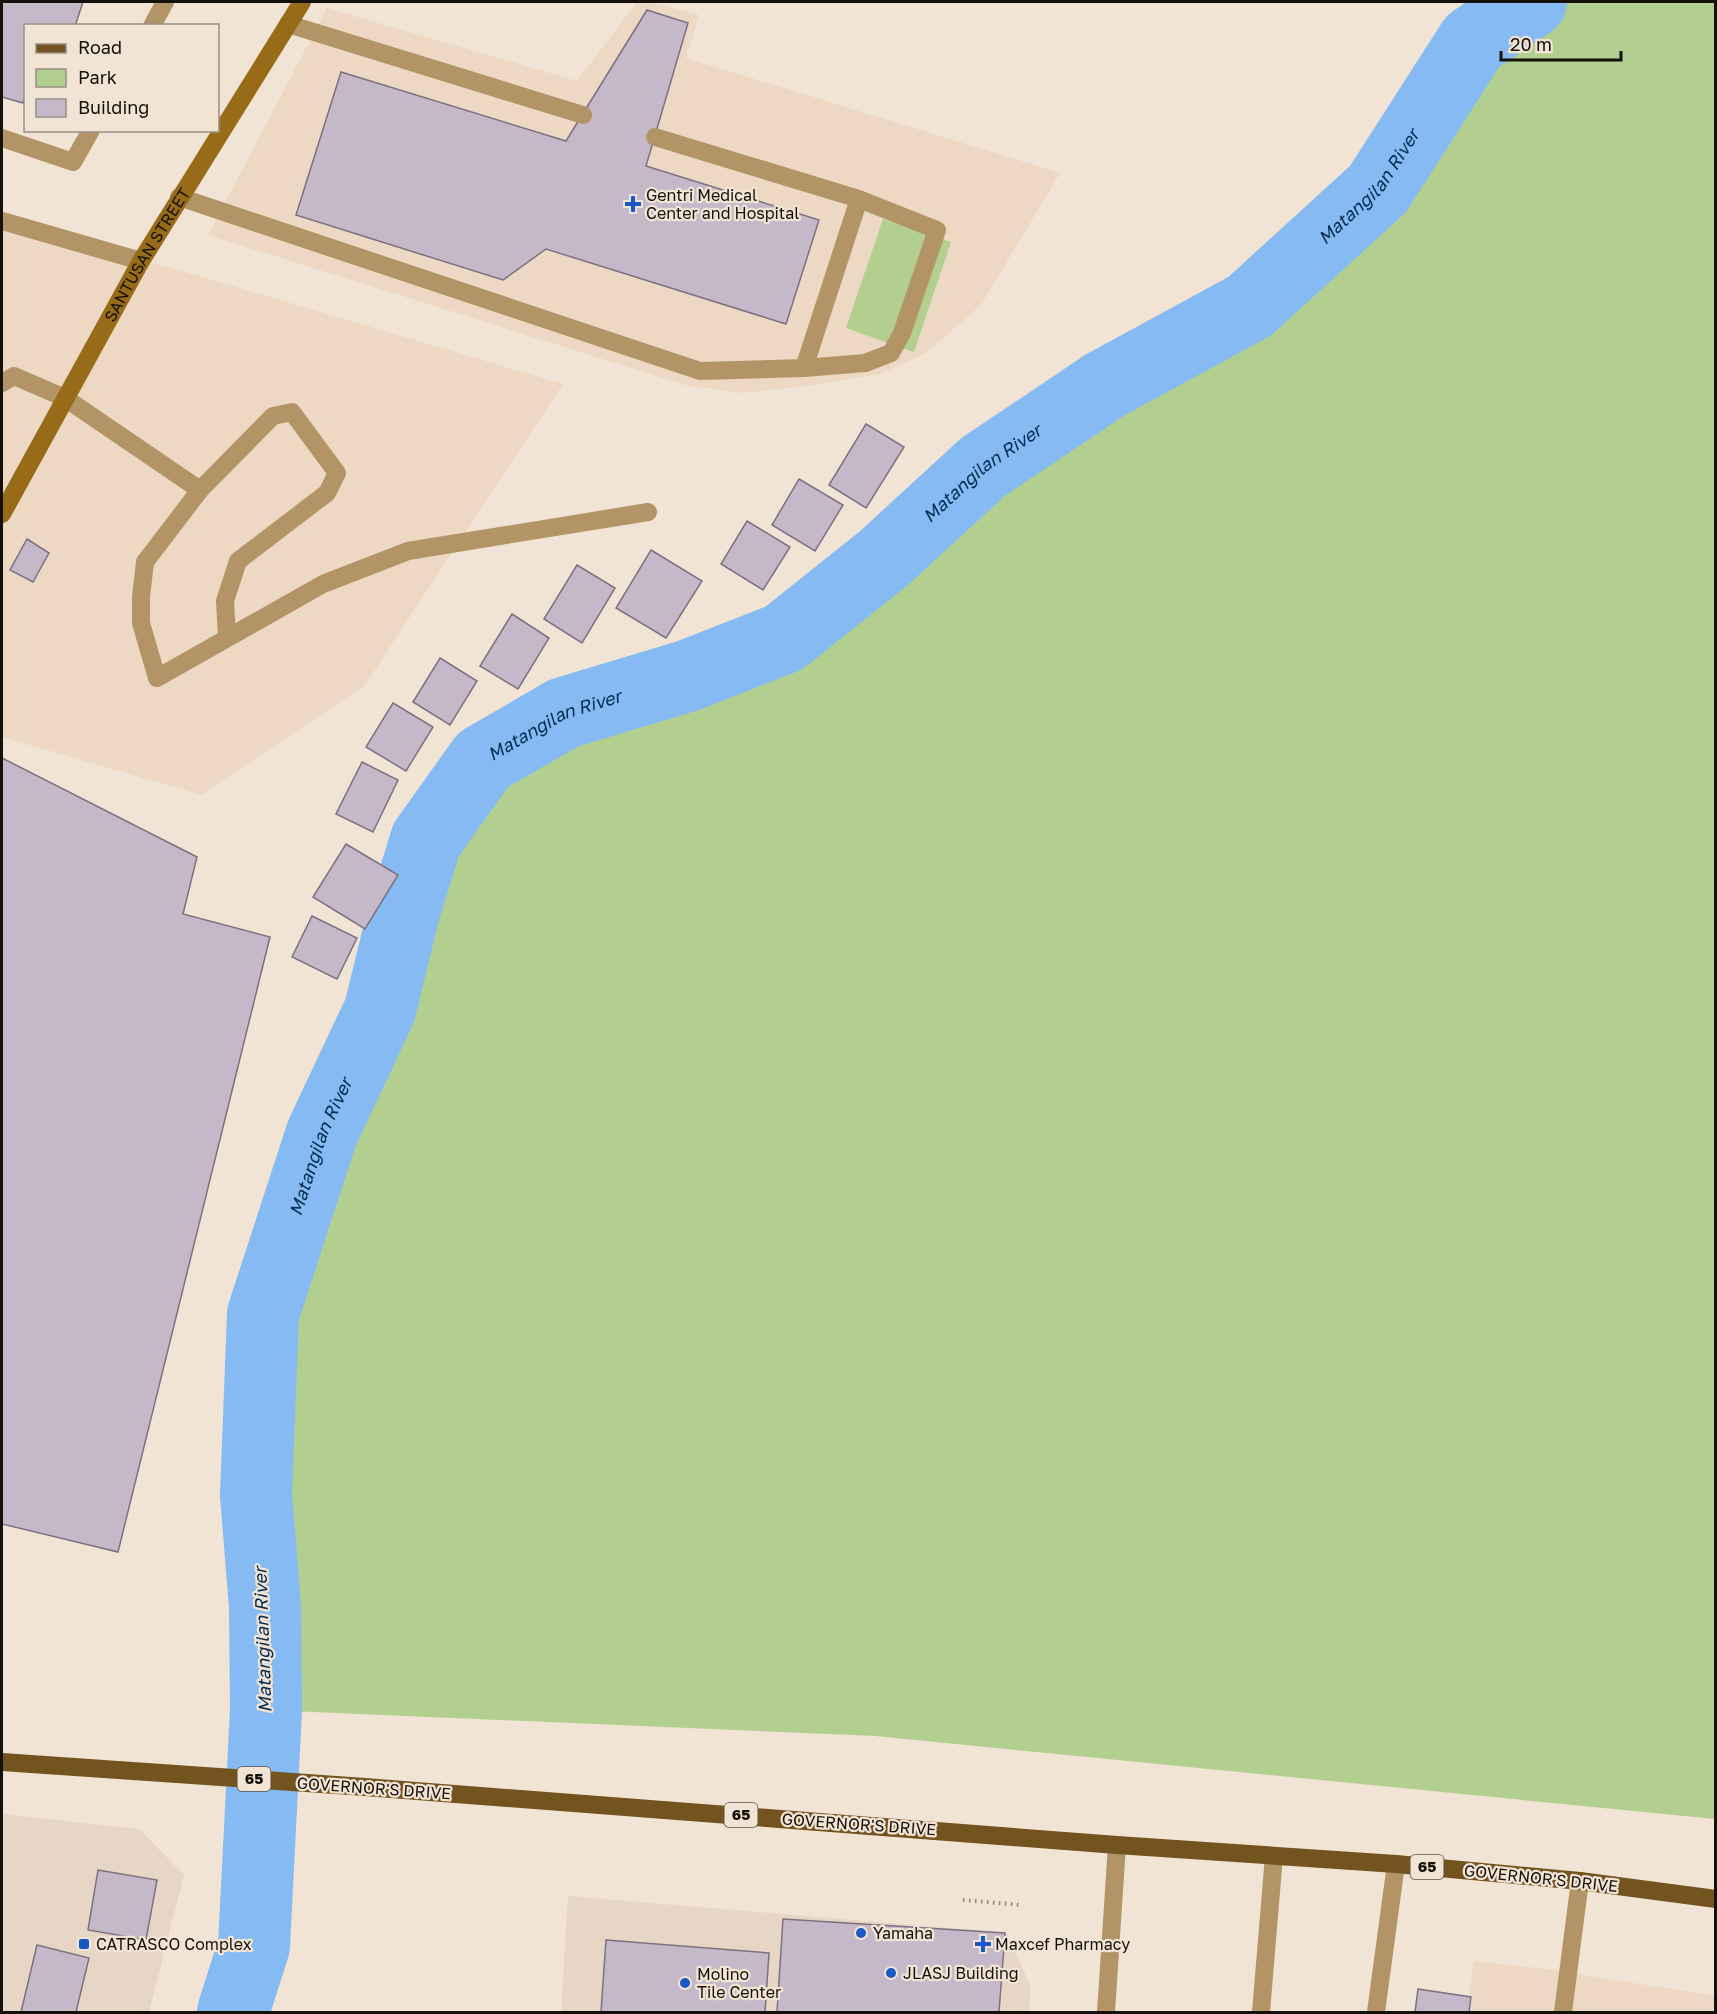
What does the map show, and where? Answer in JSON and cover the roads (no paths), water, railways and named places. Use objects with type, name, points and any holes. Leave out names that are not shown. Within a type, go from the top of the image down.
[{"type":"main road","name":"GOVERNOR'S DRIVE","points":[[2,1762],[1396,1864],[1580,1881],[1716,1899]]},
{"type":"street","points":[[153,24],[165,2]]},
{"type":"street","name":"SANTUSAN STREET","points":[[2,514],[141,261],[302,2]]},
{"type":"street","points":[[288,24],[583,115]]},
{"type":"street","points":[[2,138],[73,162],[91,132]]},
{"type":"street","points":[[179,197],[700,371],[804,368],[865,363],[891,353],[902,333],[937,231],[859,200],[655,137]]},
{"type":"street","points":[[804,368],[859,200]]},
{"type":"street","points":[[2,221],[141,261]]},
{"type":"street","points":[[2,383],[14,376],[65,398],[200,490]]},
{"type":"street","points":[[227,637],[225,601],[238,561],[327,493],[337,472],[292,412],[273,416],[200,490],[145,562],[141,623],[157,678],[323,584],[408,551],[648,512]]},
{"type":"street","points":[[1106,2013],[1117,1845]]},
{"type":"street","points":[[1261,2013],[1274,1856]]},
{"type":"street","points":[[1376,2013],[1396,1864]]},
{"type":"street","points":[[1563,2013],[1580,1881]]},
{"type":"waterway","name":"Matangilan River","points":[[233,2012],[254,1946],[266,1710],[265,1606],[256,1495],[263,1314],[322,1133],[380,1010],[403,915],[426,840],[483,760],[564,713],[687,676],[784,638],[884,558],[983,467],[1105,385],[1250,306],[1378,189],[1473,41],[1531,2]]},
{"type":"place","name":"Gentri Medical Center and Hospital","points":[[633,204]]},
{"type":"place","name":"Yamaha","points":[[861,1933]]},
{"type":"place","name":"CATRASCO Complex","points":[[84,1944]]},
{"type":"place","name":"Maxcef Pharmacy","points":[[983,1944]]},
{"type":"place","name":"JLASJ Building","points":[[891,1973]]},
{"type":"place","name":"Molino Tile Center","points":[[685,1983]]}]
